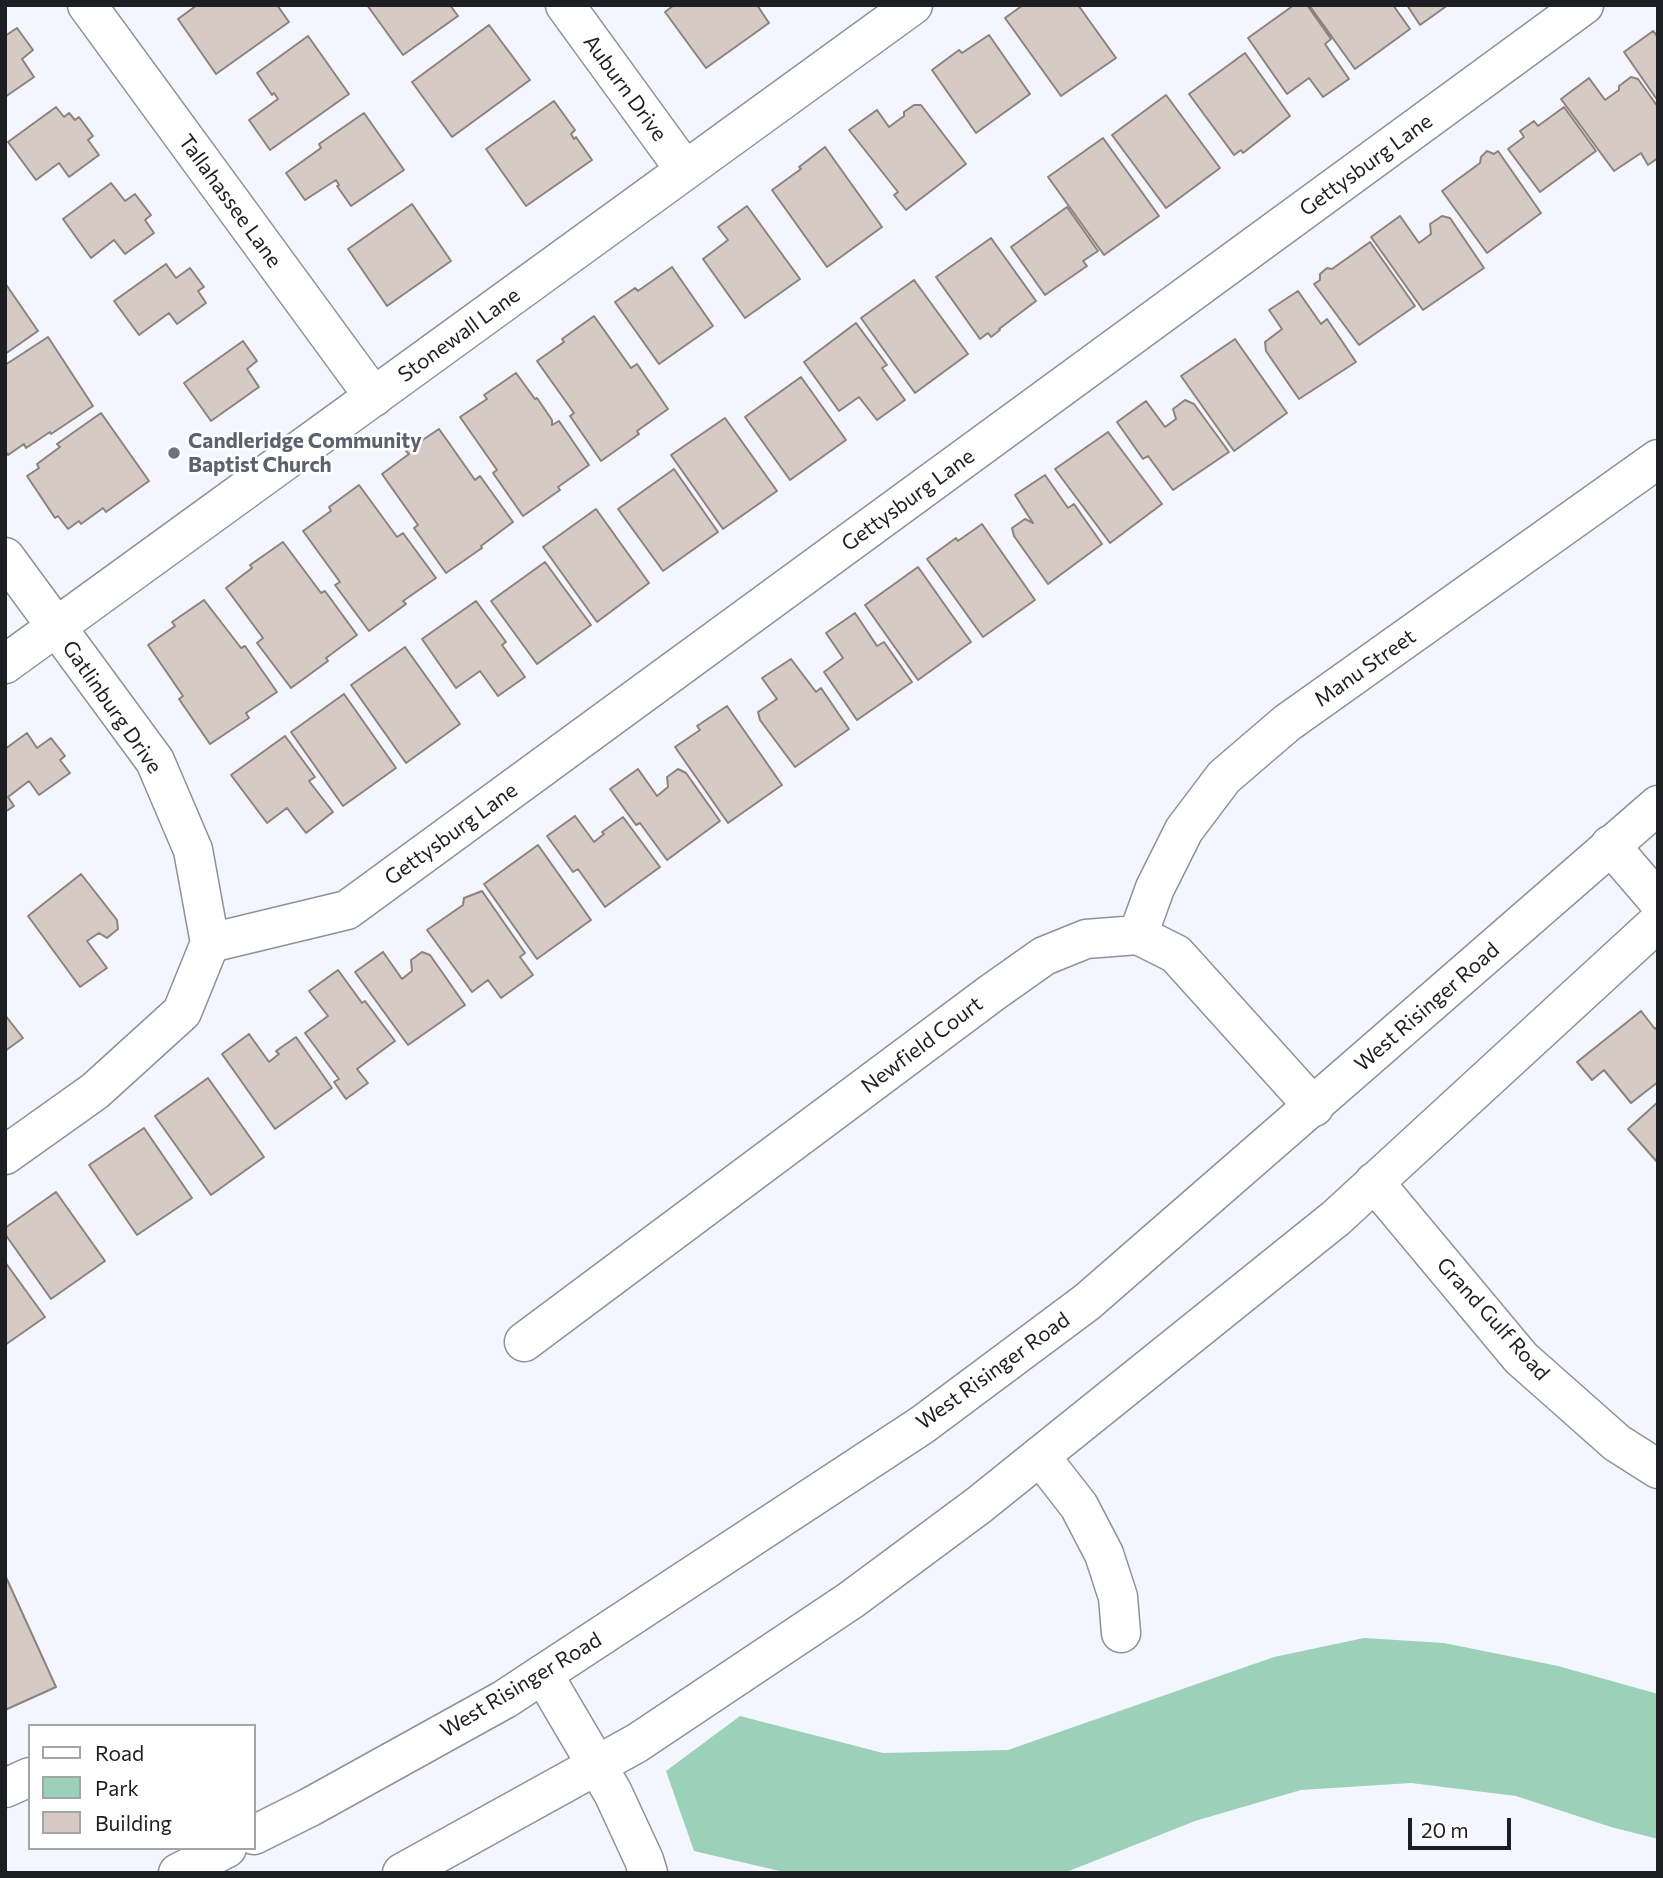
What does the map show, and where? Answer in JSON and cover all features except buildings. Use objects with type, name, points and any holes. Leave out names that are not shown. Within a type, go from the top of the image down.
[{"type":"street","name":"Tallahassee Lane","points":[[87,5],[374,397]]},
{"type":"street","name":"Auburn Drive","points":[[565,5],[685,170]]},
{"type":"street","name":"Stonewall Lane","points":[[5,664],[913,5]]},
{"type":"street","name":"Gettysburg Lane","points":[[210,943],[347,911],[1584,5]]},
{"type":"street","name":"Manu Street","points":[[1138,934],[1155,888],[1184,830],[1224,777],[1287,723],[1658,459]]},
{"type":"street","name":"Gatlinburg Drive","points":[[5,557],[156,761],[193,850],[210,943]]},
{"type":"street","name":"West Risinger Road","points":[[256,1834],[505,1699],[922,1425],[1087,1302],[1658,805]]},
{"type":"street","points":[[1610,845],[1658,901]]},
{"type":"street","points":[[402,1873],[636,1743],[851,1600],[979,1505],[1336,1218],[1658,922]]},
{"type":"street","points":[[1138,934],[1176,954],[1314,1107]]},
{"type":"street","name":"Newfield Court","points":[[524,1342],[1044,956],[1086,939],[1138,934]]},
{"type":"street","points":[[5,1156],[95,1091],[181,1012],[210,943]]},
{"type":"street","name":"Grand Gulf Road","points":[[1374,1182],[1521,1358],[1617,1443],[1658,1469]]},
{"type":"street","points":[[1040,1456],[1079,1506],[1104,1554],[1118,1597],[1121,1633]]},
{"type":"street","points":[[543,1674],[620,1805],[645,1860],[648,1873]]},
{"type":"street","points":[[5,1788],[28,1778]]},
{"type":"street","points":[[178,1873],[223,1850]]},
{"type":"green space","points":[[1364,1638],[1444,1643],[1558,1666],[1658,1694],[1658,1839],[1611,1827],[1516,1796],[1411,1783],[1301,1790],[1195,1821],[1064,1873],[788,1873],[694,1851],[666,1771],[740,1716],[883,1753],[1008,1750],[1274,1657]]},
{"type":"place","name":"Candleridge Community Baptist Church","points":[[174,453]]}]
